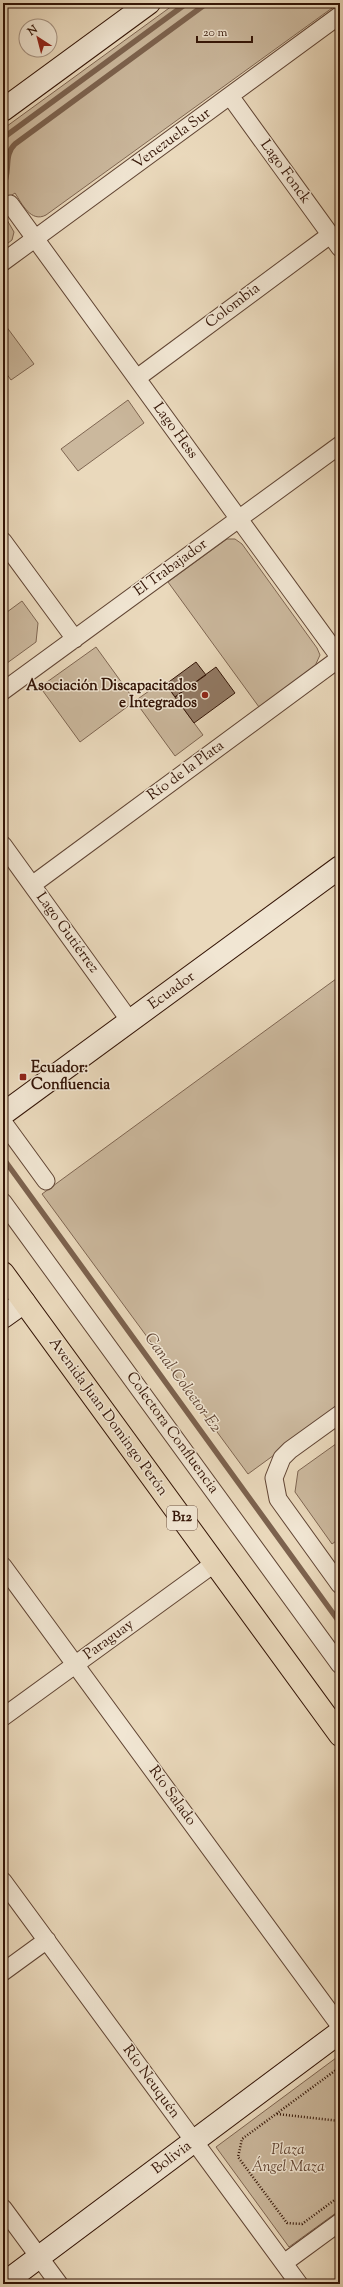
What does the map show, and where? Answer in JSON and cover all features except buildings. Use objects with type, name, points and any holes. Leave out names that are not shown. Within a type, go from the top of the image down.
[{"type":"main road","name":"Avenida Juan Domingo Perón","points":[[3,1273],[340,1735]]},
{"type":"street","points":[[3,110],[149,3]]},
{"type":"street","name":"Venezuela Sur","points":[[3,262],[340,15]]},
{"type":"street","name":"Lago Fonck","points":[[230,96],[340,248]]},
{"type":"street","name":"Lago Hess","points":[[10,204],[340,658]]},
{"type":"street","name":"Colombia","points":[[137,378],[330,235]]},
{"type":"street","name":"El Trabajador","points":[[3,691],[340,445]]},
{"type":"street","points":[[3,541],[75,639]]},
{"type":"street","name":"Río de la Plata","points":[[32,885],[340,658]]},
{"type":"street","name":"Lago Gutiérrez","points":[[3,845],[130,1021]]},
{"type":"street","name":"Ecuador","points":[[3,1114],[340,867]]},
{"type":"street","points":[[3,1122],[46,1181]]},
{"type":"street","name":"Colectora Confluencia","points":[[3,1202],[340,1665]]},
{"type":"street","points":[[3,1317],[24,1302]]},
{"type":"street","points":[[340,1414],[290,1450],[282,1458],[274,1478],[278,1499],[340,1585]]},
{"type":"street","name":"Paraguay","points":[[3,1717],[215,1563]]},
{"type":"street","name":"Río Salado","points":[[3,1566],[340,2026]]},
{"type":"street","name":"Río Neuquén","points":[[3,1880],[299,2284]]},
{"type":"street","points":[[3,1972],[46,1940]]},
{"type":"street","name":"Bolivia","points":[[3,2284],[340,2032]]},
{"type":"street","points":[[3,2208],[59,2284]]},
{"type":"street","points":[[284,2263],[340,2222]]},
{"type":"path","points":[[340,2067],[242,2139],[238,2157],[287,2223],[302,2224],[339,2197],[340,2174]]},
{"type":"path","points":[[276,2114],[340,2121]]},
{"type":"green space","points":[[176,3],[339,3],[46,215],[41,217],[31,214],[24,207],[15,193],[3,201],[3,129]]},
{"type":"green space","points":[[3,213],[14,232],[12,240],[3,247]]},
{"type":"green space","points":[[3,322],[34,364],[11,380],[3,369]]},
{"type":"green space","points":[[128,400],[144,423],[78,471],[61,449]]},
{"type":"green space","points":[[227,539],[235,539],[242,544],[317,648],[320,655],[315,666],[259,707],[168,582]]},
{"type":"green space","points":[[22,601],[38,623],[36,642],[3,666],[3,615]]},
{"type":"green space","points":[[96,647],[135,701],[80,742],[40,687]]},
{"type":"green space","points":[[163,681],[203,735],[175,756],[135,701]]},
{"type":"green space","points":[[340,976],[340,1407],[248,1474],[42,1194]]},
{"type":"green space","points":[[340,1441],[340,1538],[332,1544],[295,1492],[298,1471]]},
{"type":"green space","name":"Plaza Ángel Maza","points":[[340,2055],[340,2210],[289,2247],[216,2147]]},
{"type":"waterway","points":[[3,138],[187,3]]},
{"type":"waterway","points":[[3,186],[7,175],[9,153],[15,144],[207,3]]},
{"type":"waterway","name":"Canal Colector E2","points":[[3,1158],[340,1623]]},
{"type":"place","name":"Asociación Discapacitados e Integrados","points":[[205,695]]},
{"type":"place","name":"Ecuador: Confluencia","points":[[23,1077]]}]
